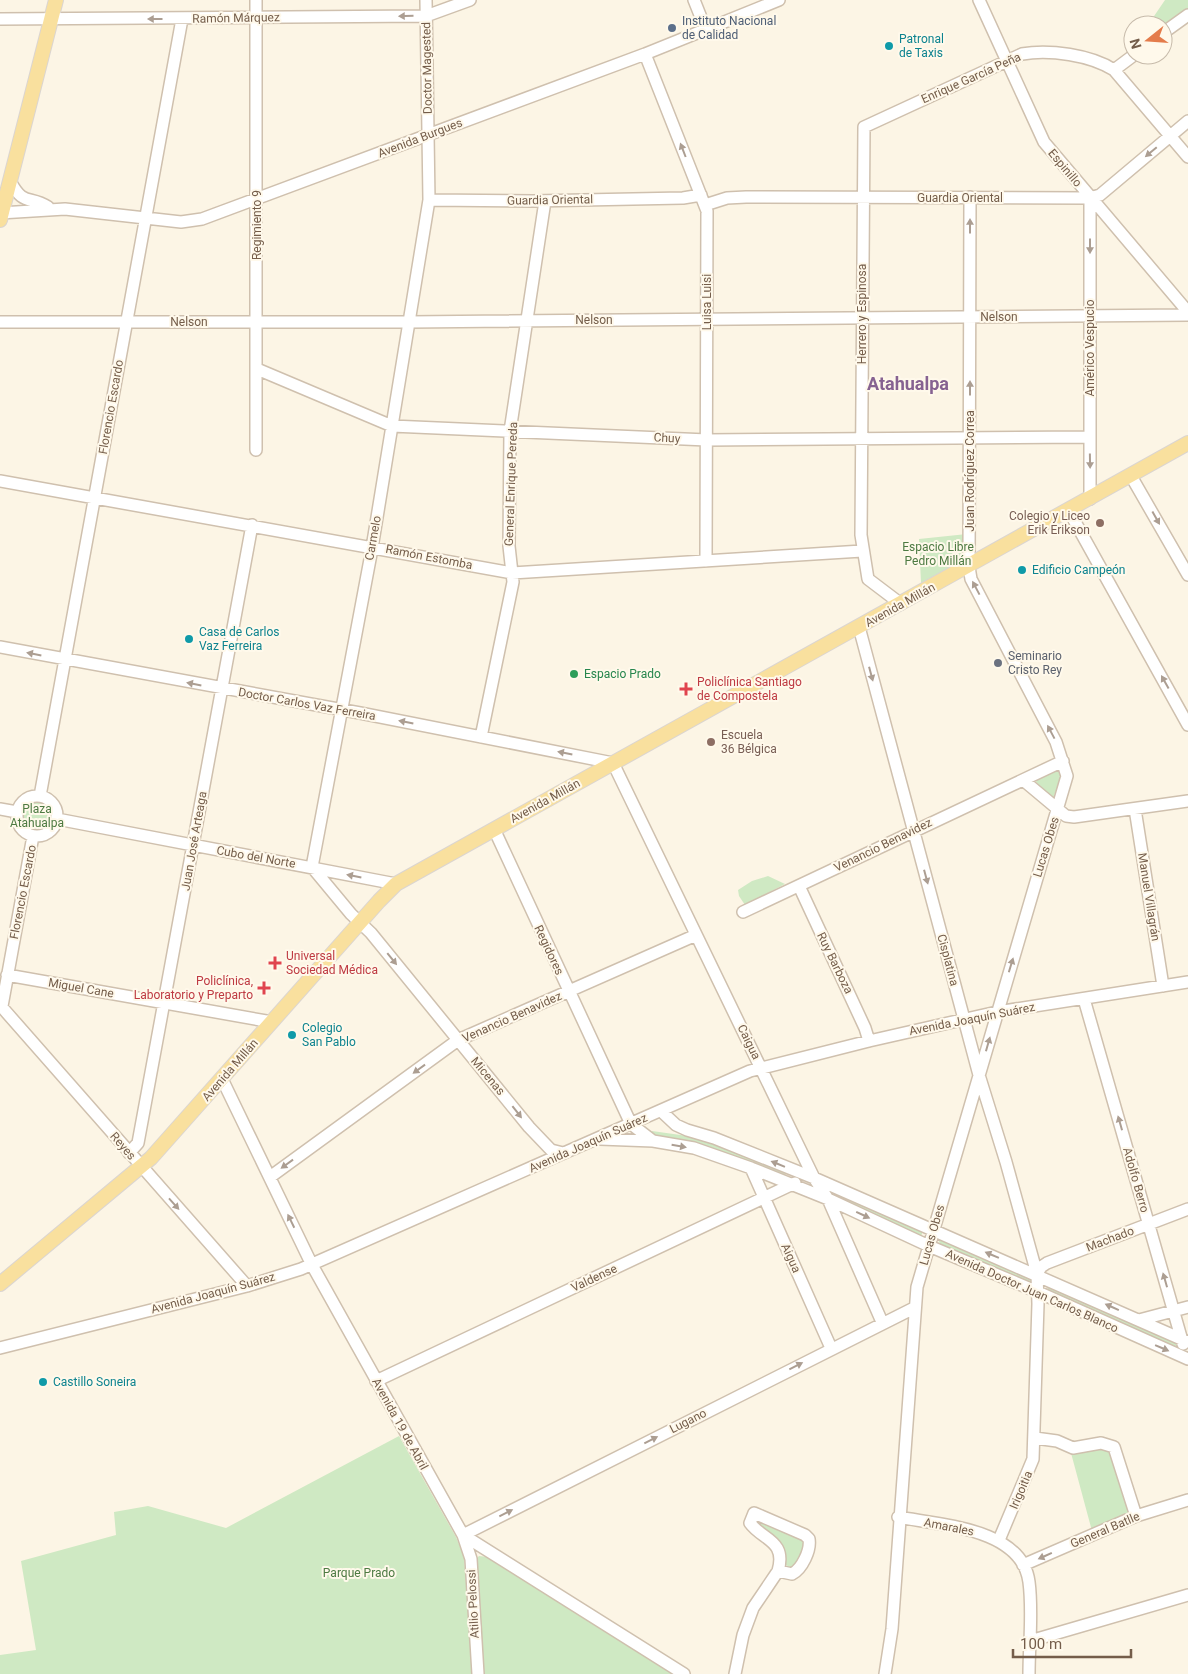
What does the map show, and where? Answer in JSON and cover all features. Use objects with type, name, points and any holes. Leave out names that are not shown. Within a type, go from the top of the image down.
[{"type":"main road","points":[[0,215],[56,0]]},
{"type":"main road","name":"Avenida Millán","points":[[0,1284],[142,1167],[396,884],[969,567],[1188,443]]},
{"type":"street","name":"Regimiento 9","points":[[256,0],[256,450]]},
{"type":"street","name":"Doctor Magested","points":[[426,0],[428,136]]},
{"type":"street","name":"Ramón Márquez","points":[[0,19],[426,16],[470,0]]},
{"type":"street","points":[[694,0],[706,30]]},
{"type":"street","name":"Avenida Burgues","points":[[0,215],[52,209],[181,222],[202,219],[646,54],[779,0]]},
{"type":"street","name":"Espinillo","points":[[979,0],[1044,142],[1188,314]]},
{"type":"street","points":[[1173,26],[1188,15]]},
{"type":"street","name":"Florencio Escardo","points":[[40,796],[182,19]]},
{"type":"street","name":"Enrique García Peña","points":[[864,127],[1007,60],[1027,53],[1047,53],[1090,58],[1114,70]]},
{"type":"street","name":"Luisa Luisi","points":[[646,54],[703,200],[707,216],[706,561]]},
{"type":"street","points":[[1123,63],[1114,70],[1188,156]]},
{"type":"street","name":"Guardia Oriental","points":[[429,200],[545,201],[683,198],[703,200],[746,197],[1090,198],[1100,196],[1188,121]]},
{"type":"street","name":"Herrero y Espinosa","points":[[864,127],[862,551],[868,579],[901,604]]},
{"type":"street","name":"Carmelo","points":[[312,867],[372,546],[410,322],[429,200],[428,136]]},
{"type":"street","name":"Avenida Burgues","points":[[10,181],[25,200],[44,204],[52,209]]},
{"type":"street","name":"Juan Rodríguez Correa","points":[[970,197],[969,567],[971,579],[1056,742],[1063,761],[1067,780],[1057,811]]},
{"type":"street","name":"Américo Vespucio","points":[[1090,198],[1090,499]]},
{"type":"street","name":"General Enrique Pereda","points":[[481,737],[512,588],[509,546],[510,431],[545,201]]},
{"type":"street","name":"Nelson","points":[[0,322],[410,322],[1090,317],[1188,314]]},
{"type":"street","name":"Chuy","points":[[257,369],[392,426],[707,440],[1089,437]]},
{"type":"street","points":[[1131,476],[1188,575]]},
{"type":"street","name":"Ramón Estomba","points":[[0,481],[372,546],[512,573],[862,551]]},
{"type":"street","points":[[1069,511],[1188,725]]},
{"type":"street","name":"Juan José Arteaga","points":[[129,1153],[138,1143],[252,525]]},
{"type":"street","name":"Cisplatina","points":[[859,627],[979,1075],[1006,1162],[1037,1274],[1038,1292]]},
{"type":"street","name":"Doctor Carlos Vaz Ferreira","points":[[0,647],[342,710],[613,763]]},
{"type":"street","name":"Venancio Benavidez","points":[[743,912],[912,830],[1063,761]]},
{"type":"street","name":"Caigua","points":[[613,763],[814,1178],[828,1199],[882,1322]]},
{"type":"street","points":[[1022,780],[1057,811],[1066,816],[1074,817],[1188,801]]},
{"type":"street","points":[[0,809],[17,812],[26,799],[40,796],[46,798],[54,805],[58,819]]},
{"type":"street","name":"Manuel Villagrán","points":[[1135,809],[1163,986]]},
{"type":"street","name":"Lucas Obes","points":[[885,1674],[892,1629],[898,1517],[917,1286],[1057,811]]},
{"type":"street","name":"Florencio Escardo","points":[[17,812],[21,828],[33,836],[47,834],[53,829],[58,819]]},
{"type":"street","name":"Cubo del Norte","points":[[58,819],[396,884]]},
{"type":"street","name":"Regidores","points":[[494,829],[631,1124]]},
{"type":"street","name":"Florencio Escardo","points":[[1,1005],[33,836]]},
{"type":"street","points":[[312,867],[360,923]]},
{"type":"street","name":"Ruy Barboza","points":[[799,886],[866,1028],[870,1041]]},
{"type":"street","name":"Micenas","points":[[360,923],[371,933],[545,1145],[551,1150],[563,1153]]},
{"type":"street","name":"Venancio Benavidez","points":[[270,1177],[458,1040],[696,935]]},
{"type":"street","name":"Miguel Cane","points":[[7,975],[272,1022]]},
{"type":"street","name":"Avenida Joaquín Suárez","points":[[0,1348],[247,1286],[312,1265],[563,1153],[762,1068],[997,1012],[1188,982]]},
{"type":"street","name":"Adolfo Berro","points":[[1084,999],[1174,1311],[1185,1341],[1188,1359]]},
{"type":"street","name":"Reyes","points":[[1,1005],[247,1286]]},
{"type":"street","name":"Avenida 19 de Abril","points":[[222,1079],[312,1265],[463,1535],[684,1674]]},
{"type":"street","name":"Avenida Doctor Juan Carlos Blanco","points":[[661,1111],[676,1125],[687,1130],[714,1138],[814,1178],[1037,1274],[1185,1341]]},
{"type":"street","name":"Avenida Doctor Juan Carlos Blanco","points":[[631,1124],[653,1141]]},
{"type":"street","name":"Avenida Doctor Juan Carlos Blanco","points":[[595,1139],[653,1141],[694,1148],[751,1168],[828,1199],[928,1246],[1038,1292],[1188,1359]]},
{"type":"street","name":"Aigua","points":[[751,1168],[831,1348]]},
{"type":"street","name":"Valdense","points":[[376,1381],[791,1184],[814,1178]]},
{"type":"street","name":"Machado","points":[[1037,1274],[1040,1267],[1047,1263],[1188,1209]]},
{"type":"street","name":"Irigoitia","points":[[999,1540],[1031,1468],[1035,1438],[1038,1292]]},
{"type":"street","points":[[1139,1320],[1188,1307]]},
{"type":"street","name":"Lugano","points":[[463,1535],[882,1322],[914,1308]]},
{"type":"street","points":[[1035,1438],[1057,1441],[1073,1448],[1100,1444],[1111,1445],[1116,1451],[1136,1516]]},
{"type":"street","name":"General Batlle","points":[[1023,1566],[1136,1516],[1188,1500]]},
{"type":"street","points":[[735,1674],[743,1635],[753,1608],[778,1571],[780,1559],[776,1546],[768,1537],[752,1526],[750,1520],[752,1514],[759,1514],[804,1535],[810,1541],[810,1547],[797,1571],[792,1574],[778,1571]]},
{"type":"street","name":"Amarales","points":[[898,1517],[990,1536],[999,1540]]},
{"type":"street","name":"Atilio Pelossi","points":[[463,1535],[471,1558],[478,1674]]},
{"type":"street","points":[[999,1540],[1017,1555],[1029,1582],[1029,1674]]},
{"type":"street","points":[[1030,1641],[1188,1595]]},
{"type":"green space","points":[[1165,0],[1188,0],[1188,10],[1173,21],[1173,15],[1155,15]]},
{"type":"green space","name":"Espacio Libre Pedro Millán","points":[[967,534],[963,560],[921,583],[919,539]]},
{"type":"green space","points":[[1057,770],[1063,773],[1053,798],[1036,782],[1038,778]]},
{"type":"green space","name":"Plaza Atahualpa","points":[[37,799],[49,804],[54,816],[49,828],[37,833],[25,828],[20,816],[25,804]]},
{"type":"green space","points":[[768,876],[785,884],[745,905],[739,896],[738,890],[752,881]]},
{"type":"green space","points":[[652,1131],[709,1139],[786,1174],[783,1177],[708,1146],[651,1136]]},
{"type":"green space","points":[[839,1195],[922,1231],[922,1234],[921,1236],[837,1197]]},
{"type":"green space","points":[[942,1240],[1031,1279],[1031,1282],[940,1245],[939,1241]]},
{"type":"green space","points":[[1049,1285],[1176,1342],[1176,1348],[1047,1290]]},
{"type":"green space","name":"Parque Prado","points":[[399,1436],[456,1537],[464,1557],[473,1674],[0,1674],[0,1655],[36,1650],[21,1561],[116,1535],[114,1512],[148,1506],[226,1528]]},
{"type":"green space","points":[[1100,1447],[1109,1449],[1129,1512],[1092,1531],[1071,1453]]},
{"type":"green space","points":[[755,1518],[802,1538],[806,1546],[794,1567],[789,1567],[785,1564],[753,1520]]},
{"type":"green space","points":[[479,1556],[488,1557],[673,1674],[481,1674],[476,1559]]},
{"type":"place","name":"Instituto Nacional de Calidad","points":[[672,28]]},
{"type":"place","name":"Patronal de Taxis","points":[[889,46]]},
{"type":"place","name":"Colegio y Liceo Erik Erikson","points":[[1100,523]]},
{"type":"place","name":"Edificio Campeón","points":[[1022,570]]},
{"type":"place","name":"Casa de Carlos Vaz Ferreira","points":[[189,639]]},
{"type":"place","name":"Seminario Cristo Rey","points":[[998,663]]},
{"type":"place","name":"Espacio Prado","points":[[574,674]]},
{"type":"place","name":"Policlínica Santiago de Compostela","points":[[686,689]]},
{"type":"place","name":"Escuela 36 Bélgica","points":[[711,742]]},
{"type":"place","name":"Universal Sociedad Médica","points":[[275,963]]},
{"type":"place","name":"Policlínica, Laboratorio y Preparto","points":[[264,988]]},
{"type":"place","name":"Colegio San Pablo","points":[[292,1035]]},
{"type":"place","name":"Castillo Soneira","points":[[43,1382]]},
{"type":"district","name":"Atahualpa","points":[[908,384]]}]
